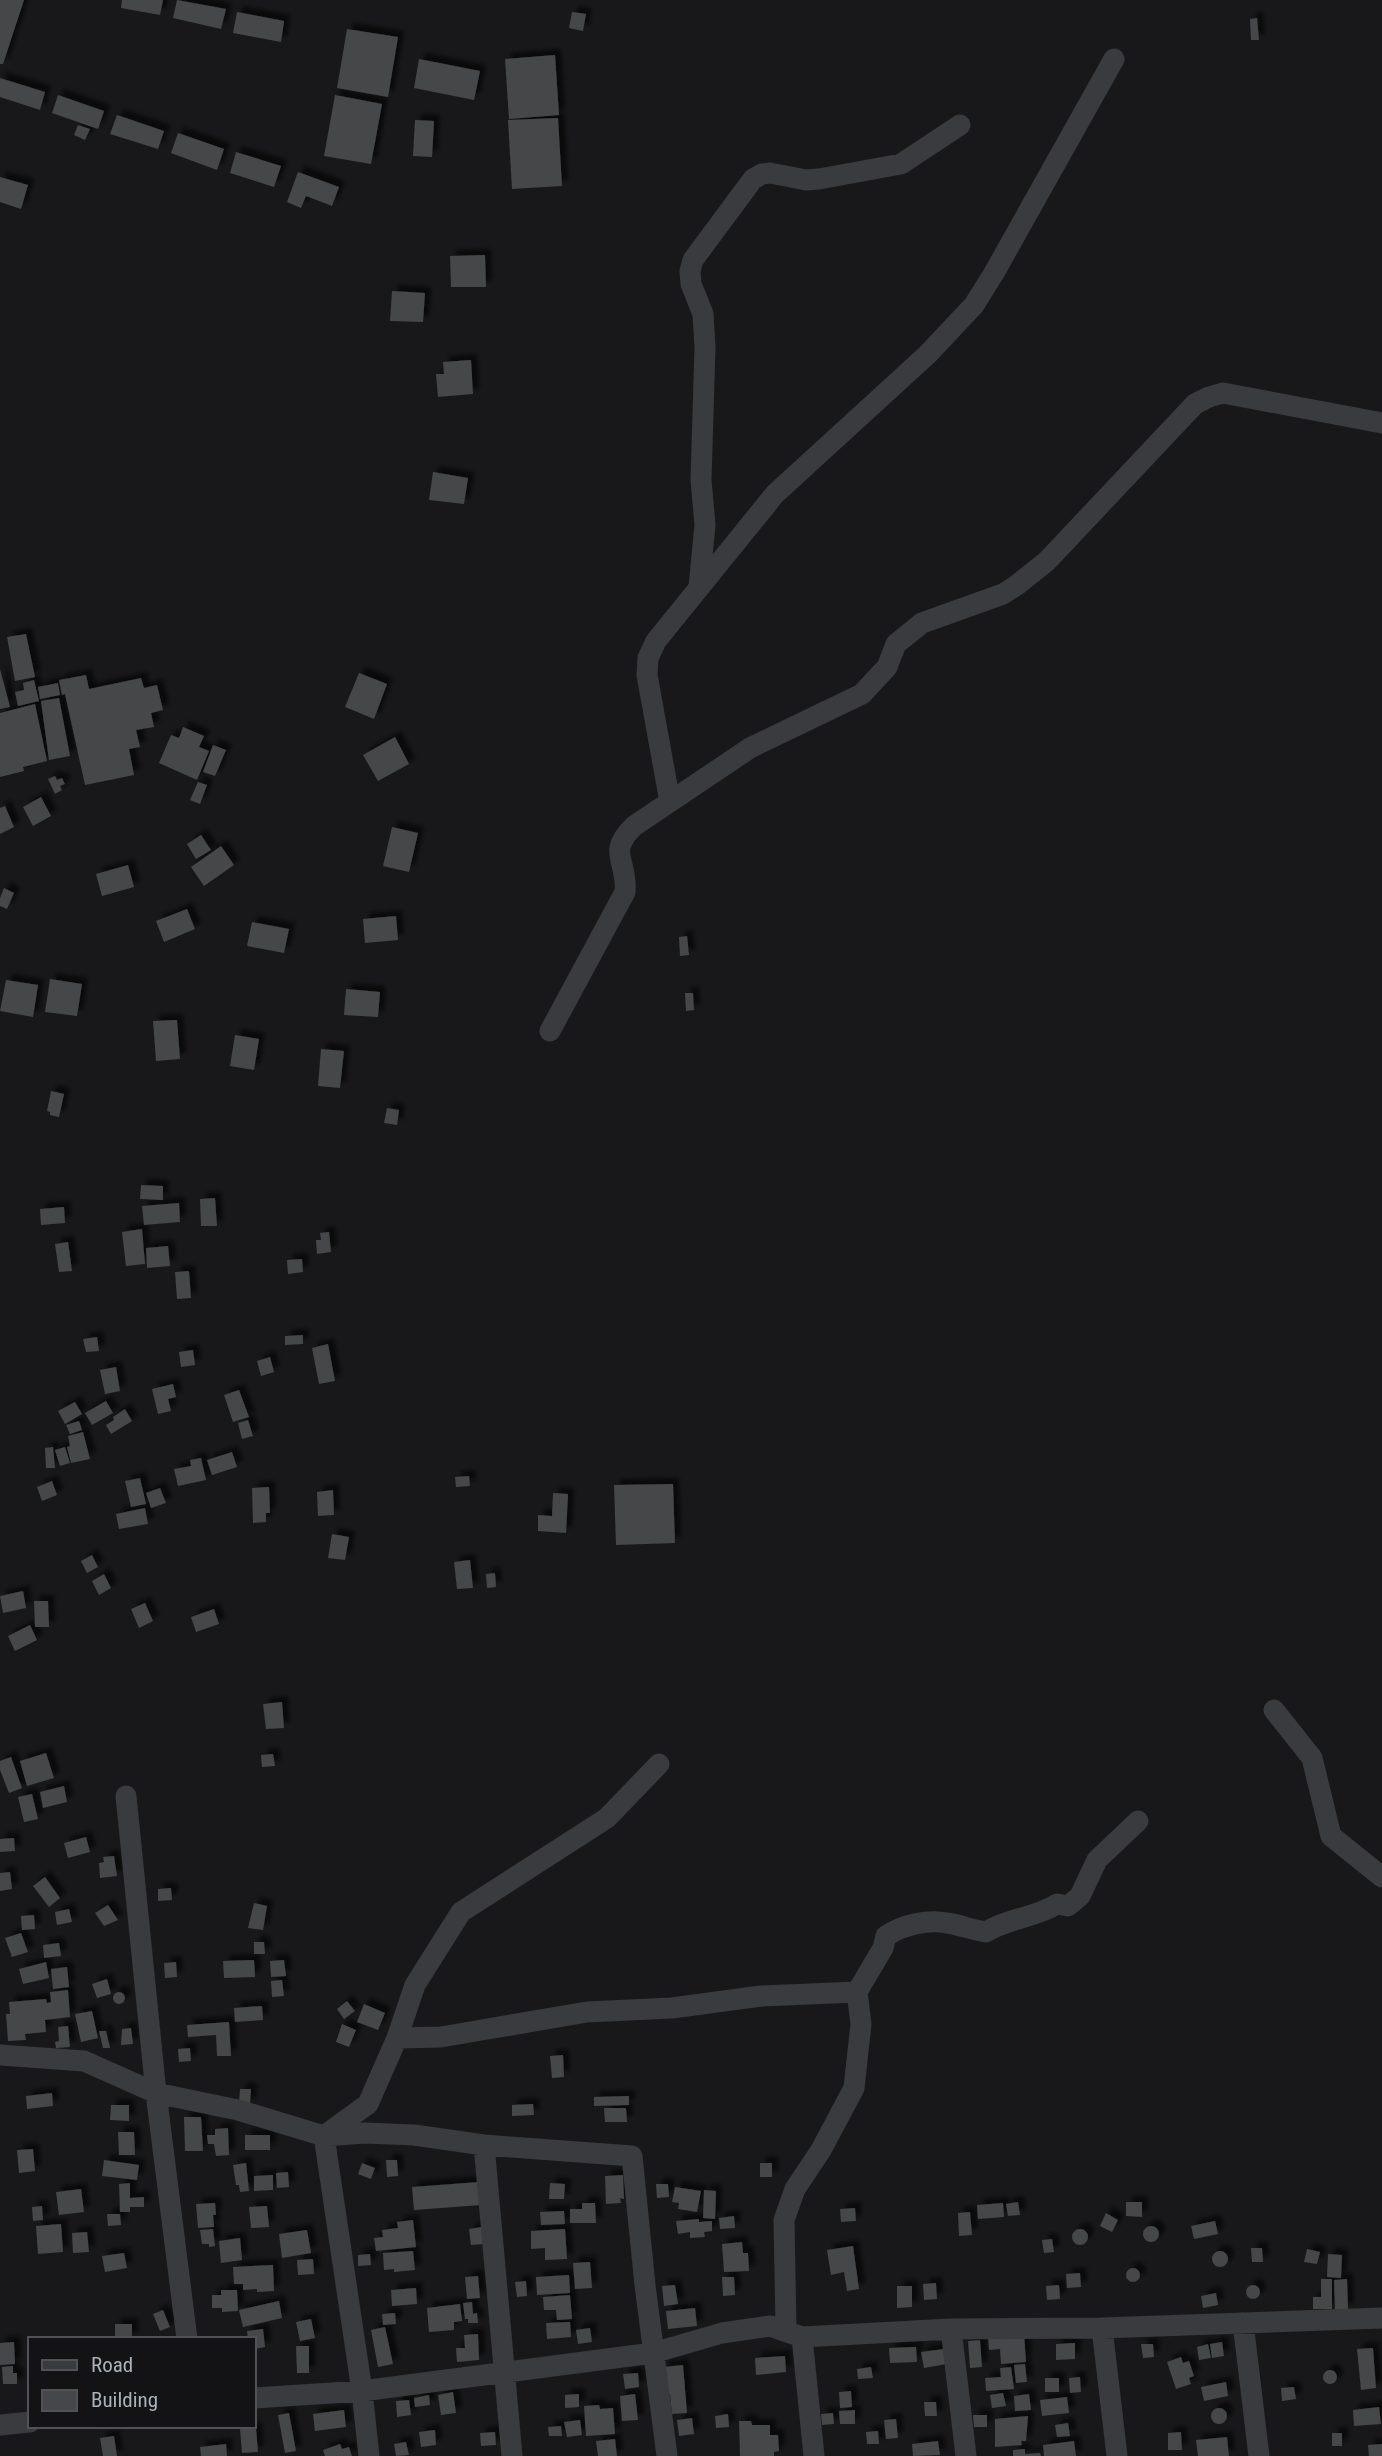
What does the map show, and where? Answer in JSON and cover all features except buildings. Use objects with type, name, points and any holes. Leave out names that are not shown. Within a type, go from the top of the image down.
[{"type":"street","points":[[670,802],[647,675],[648,658],[656,641],[775,494],[928,354],[974,305],[1114,59]]},
{"type":"street","points":[[699,587],[705,525],[701,480],[705,347],[703,314],[691,284],[693,260],[753,179],[762,174],[806,180],[901,164],[960,124]]},
{"type":"street","points":[[550,1031],[625,891],[626,882],[619,853],[622,837],[634,826],[750,748],[862,694],[887,667],[896,644],[922,623],[1003,594],[1017,585],[1048,561],[1195,404],[1223,393],[1382,423]]},
{"type":"street","points":[[1274,1710],[1312,1758],[1331,1836],[1382,1877]]},
{"type":"street","points":[[324,2136],[368,2104],[397,2038],[415,1985],[461,1912],[607,1818],[659,1764]]},
{"type":"street","points":[[126,1796],[156,2093],[187,2337]]},
{"type":"street","points":[[814,2456],[794,2334],[784,2220],[795,2189],[821,2150],[854,2088],[861,2024],[857,1992],[883,1948],[887,1936],[900,1927],[946,1922],[965,1929],[986,1932],[998,1925],[1044,1912],[1057,1904],[1068,1906],[1080,1896],[1097,1860],[1138,1821]]},
{"type":"street","points":[[397,2038],[442,2037],[587,2011],[672,2007],[761,1996],[857,1992]]},
{"type":"street","points":[[0,2055],[84,2061],[156,2093],[238,2110],[324,2136],[365,2133],[414,2136],[484,2145],[632,2156],[667,2456]]},
{"type":"street","points":[[324,2136],[362,2391],[369,2456]]},
{"type":"street","points":[[484,2145],[512,2456]]},
{"type":"street","points":[[256,2398],[362,2391],[653,2353],[722,2333],[769,2326],[794,2334],[1102,2328],[1382,2318]]},
{"type":"street","points":[[1243,2323],[1259,2456]]},
{"type":"street","points":[[1102,2328],[1117,2456]]},
{"type":"street","points":[[951,2329],[966,2456]]},
{"type":"street","points":[[0,2425],[28,2422]]}]
